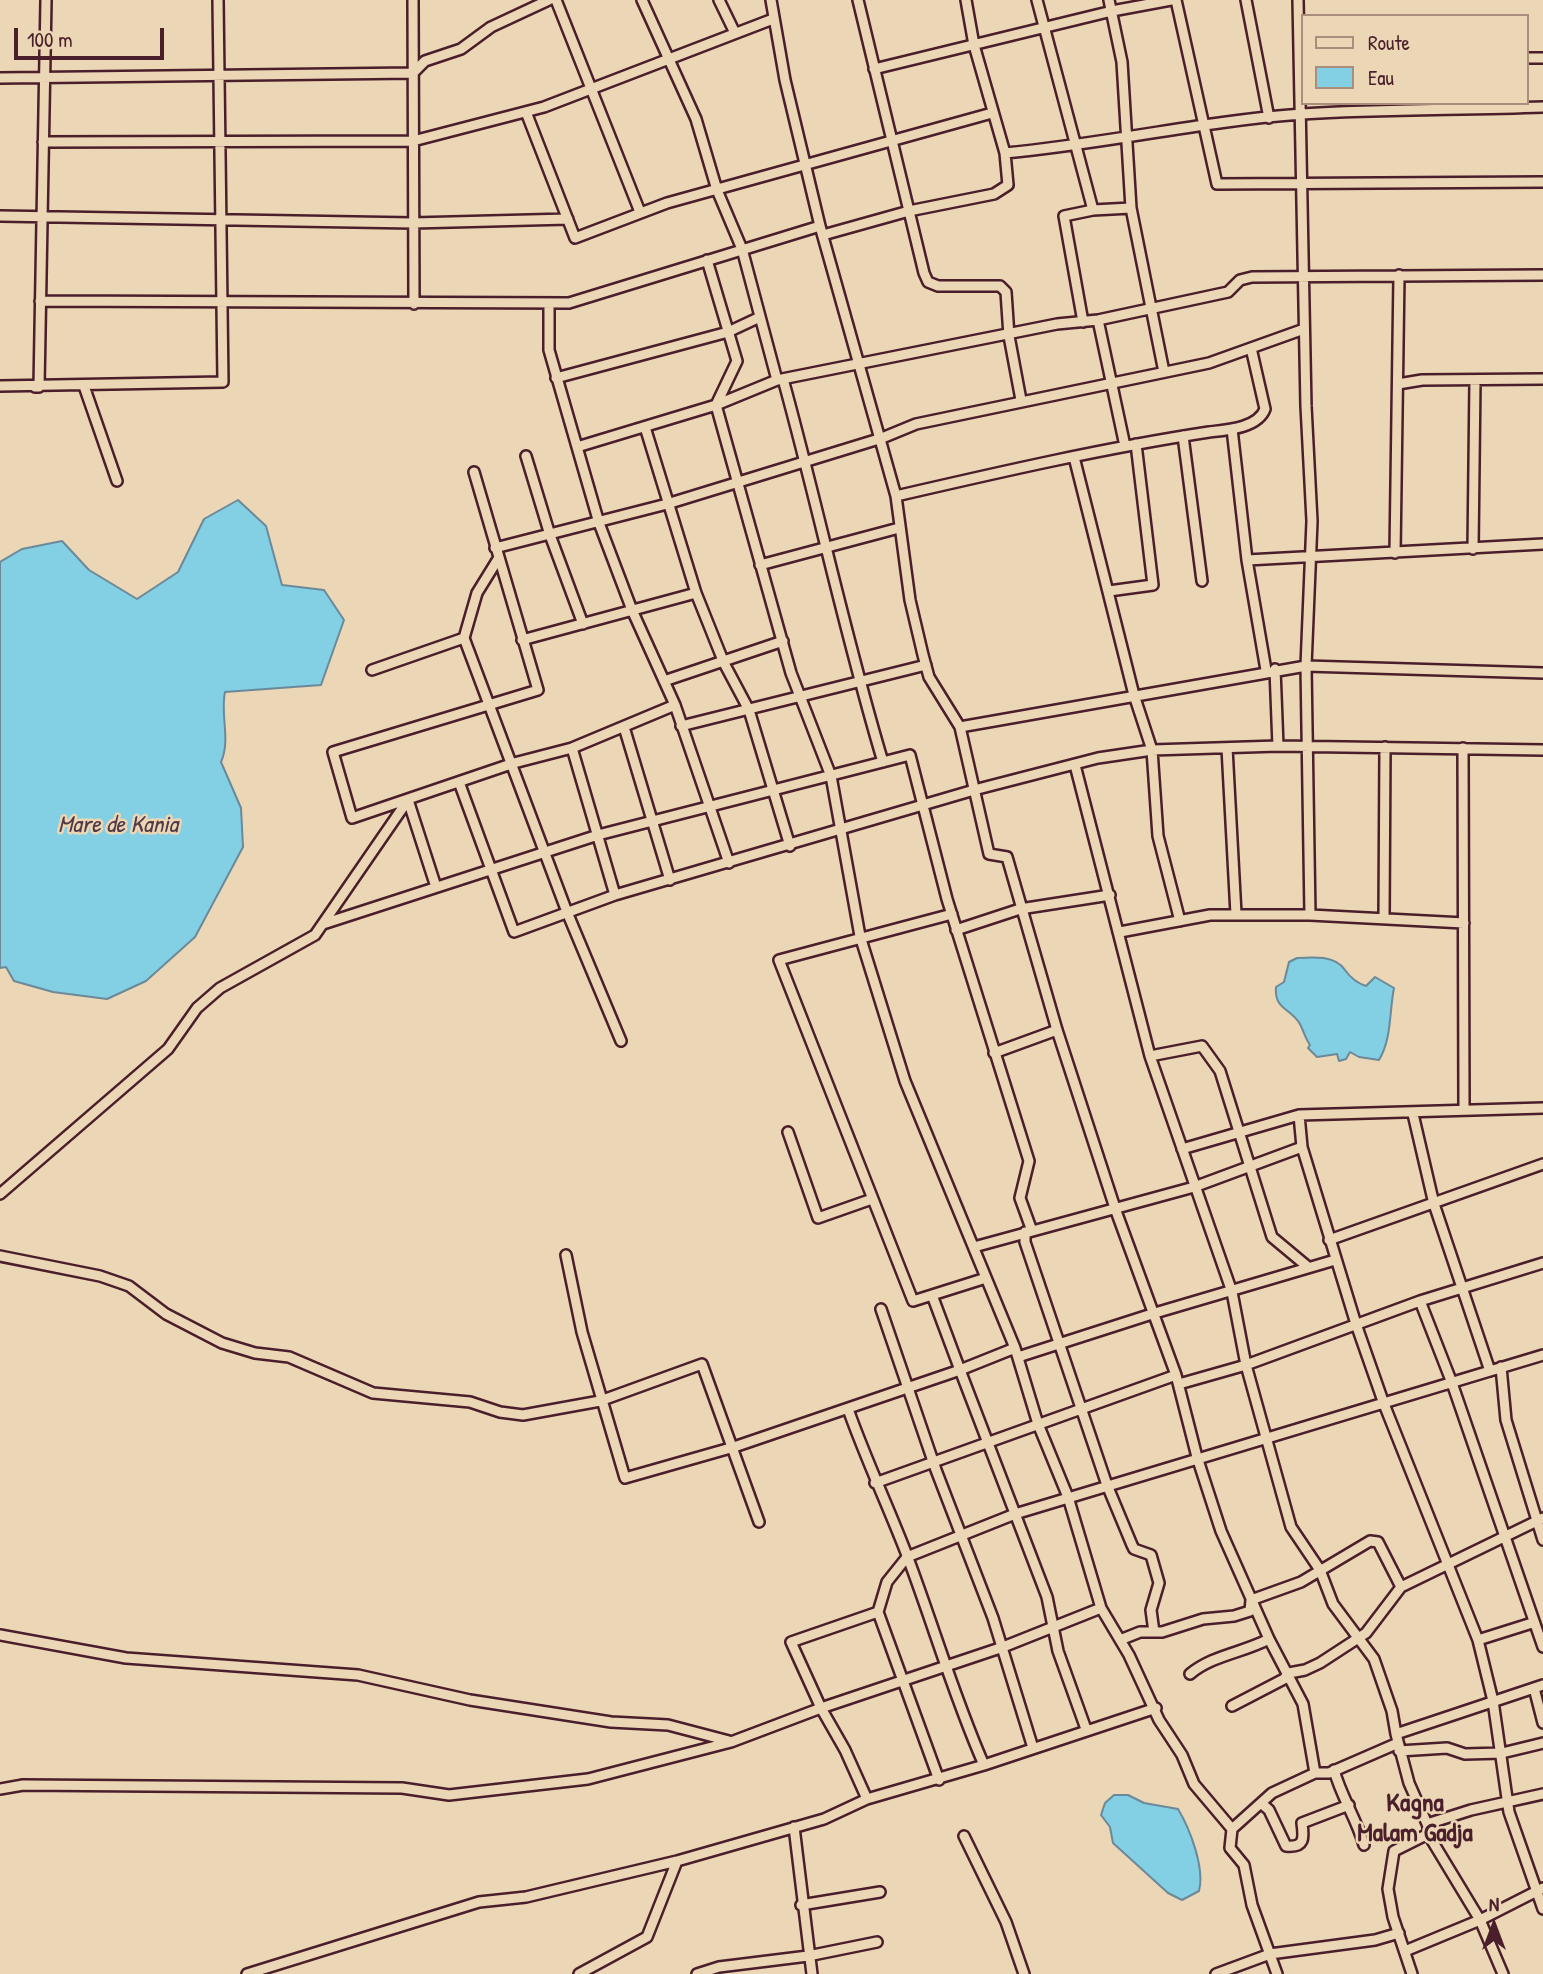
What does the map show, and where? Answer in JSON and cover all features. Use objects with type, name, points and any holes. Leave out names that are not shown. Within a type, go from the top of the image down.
[{"type":"street","points":[[39,387],[46,0]]},
{"type":"street","points":[[0,386],[223,382],[218,0]]},
{"type":"street","points":[[413,0],[414,304]]},
{"type":"street","points":[[0,78],[413,73],[425,61],[461,49],[491,27],[535,3],[550,0]]},
{"type":"street","points":[[556,0],[640,212]]},
{"type":"street","points":[[642,0],[696,119],[717,190],[741,248],[806,461],[859,682],[883,762]]},
{"type":"street","points":[[719,0],[735,33]]},
{"type":"street","points":[[771,0],[821,230],[882,438],[896,496],[910,600],[929,677],[960,727],[989,853],[1007,857],[1057,1030],[1116,1211],[1177,1379],[1197,1457],[1221,1531],[1269,1639],[1289,1673],[1309,1722],[1315,1773]]},
{"type":"street","points":[[858,0],[890,140],[928,282],[938,286],[1000,286],[1006,292],[1009,336],[1021,400]]},
{"type":"street","points":[[40,301],[569,303],[741,248],[1004,189],[1009,182],[1005,153],[974,45],[966,0]]},
{"type":"street","points":[[1037,0],[1093,210]]},
{"type":"street","points":[[1109,0],[1122,62],[1131,208],[1164,372]]},
{"type":"street","points":[[874,69],[1112,10],[1173,0],[1217,184],[1543,182]]},
{"type":"street","points":[[1246,0],[1269,118]]},
{"type":"street","points":[[1298,0],[1304,329],[1312,521],[1306,666],[1310,915]]},
{"type":"street","points":[[43,142],[413,141],[526,112],[773,19]]},
{"type":"street","points":[[1005,153],[1078,146],[1126,136],[1301,114],[1543,107]]},
{"type":"street","points":[[526,112],[575,238],[640,212],[805,163],[992,113]]},
{"type":"street","points":[[1083,322],[1064,216],[1093,210],[1131,208]]},
{"type":"street","points":[[0,215],[413,223],[568,219]]},
{"type":"street","points":[[707,260],[737,361],[716,405],[735,483],[791,673],[831,776],[860,936],[905,1081],[1016,1353],[1038,1424],[1068,1497],[1101,1608],[1156,1707],[1159,1720],[1182,1755],[1194,1784],[1232,1829]]},
{"type":"street","points":[[577,447],[716,405],[780,380],[1009,336],[1057,324],[1098,320],[1228,292],[1240,280],[1252,277],[1303,274],[1543,275]]},
{"type":"street","points":[[1395,553],[1399,275]]},
{"type":"street","points":[[549,304],[549,349],[599,523],[632,610],[675,705],[729,863]]},
{"type":"street","points":[[556,378],[728,332],[761,317]]},
{"type":"street","points":[[1098,320],[1125,446]]},
{"type":"street","points":[[495,548],[667,504],[882,438],[916,424],[1209,363],[1304,329]]},
{"type":"street","points":[[896,496],[1125,446],[1232,429],[1258,420],[1265,409],[1251,348]]},
{"type":"street","points":[[1398,384],[1543,379]]},
{"type":"street","points":[[1473,549],[1475,380]]},
{"type":"street","points":[[84,386],[117,481]]},
{"type":"street","points":[[0,393],[39,387]]},
{"type":"street","points":[[645,427],[696,593],[724,663],[749,710],[790,846]]},
{"type":"street","points":[[1232,429],[1247,560],[1270,670],[1278,746]]},
{"type":"street","points":[[1183,436],[1202,581]]},
{"type":"street","points":[[1109,591],[1153,585],[1136,444]]},
{"type":"street","points":[[526,456],[550,535],[583,624]]},
{"type":"street","points":[[1074,457],[1134,695],[1152,750],[1158,836],[1180,920]]},
{"type":"street","points":[[474,472],[538,690],[333,752],[352,818],[514,763],[572,748],[675,705]]},
{"type":"street","points":[[760,565],[899,528]]},
{"type":"street","points":[[1247,560],[1543,544]]},
{"type":"street","points":[[498,559],[477,593],[464,638],[514,763],[567,912],[621,1041]]},
{"type":"street","points":[[522,640],[696,593]]},
{"type":"street","points":[[372,670],[464,638]]},
{"type":"street","points":[[664,681],[724,663],[783,640]]},
{"type":"street","points":[[681,726],[926,665]]},
{"type":"street","points":[[960,727],[1270,670],[1306,666],[1543,673]]},
{"type":"street","points":[[624,727],[670,880]]},
{"type":"street","points":[[459,782],[514,932],[615,895],[974,790],[1075,765],[1152,750],[1278,746],[1543,750]]},
{"type":"street","points":[[1384,919],[1385,747]]},
{"type":"street","points":[[572,748],[615,895]]},
{"type":"street","points":[[1227,748],[1236,914]]},
{"type":"street","points":[[1463,748],[1464,1111]]},
{"type":"street","points":[[323,924],[597,835],[910,755],[956,930],[1029,1161],[1020,1198],[1029,1232],[1025,1242],[1107,1485],[1134,1549],[1151,1555],[1158,1573],[1151,1610],[1154,1632]]},
{"type":"street","points":[[1075,765],[1150,1056],[1232,1292],[1246,1365],[1291,1527],[1321,1570],[1333,1604],[1374,1659],[1392,1711],[1398,1743],[1428,1829],[1480,1920],[1503,1974]]},
{"type":"street","points":[[408,800],[436,887]]},
{"type":"street","points":[[0,1194],[168,1049],[197,1008],[220,988],[314,935],[408,800]]},
{"type":"street","points":[[956,930],[1020,909],[1110,895]]},
{"type":"street","points":[[952,914],[860,936],[779,960],[913,1301],[986,1278]]},
{"type":"street","points":[[1120,932],[1180,920],[1236,914],[1464,923]]},
{"type":"street","points":[[994,1053],[1057,1030]]},
{"type":"street","points":[[1150,1056],[1202,1046],[1220,1071],[1272,1237],[1308,1267]]},
{"type":"street","points":[[1182,1149],[1299,1115],[1412,1114],[1543,1108]]},
{"type":"street","points":[[1412,1114],[1434,1205],[1460,1289],[1490,1371]]},
{"type":"street","points":[[1299,1115],[1302,1147],[1356,1324],[1384,1404],[1478,1640],[1493,1701],[1508,1804],[1539,1890],[1543,1909]]},
{"type":"street","points":[[788,1132],[818,1218],[872,1199]]},
{"type":"street","points":[[974,1247],[1116,1211],[1194,1187],[1302,1147]]},
{"type":"street","points":[[1329,1240],[1434,1205],[1543,1164]]},
{"type":"street","points":[[566,1255],[600,1401],[625,1478],[734,1447],[960,1370],[1016,1353],[1059,1345],[1155,1313],[1335,1260]]},
{"type":"street","points":[[0,1256],[100,1276],[129,1286],[166,1314],[222,1343],[255,1353],[289,1357],[373,1393],[470,1402],[499,1412],[523,1415],[600,1401],[702,1364],[759,1522]]},
{"type":"street","points":[[875,1483],[1082,1406],[1177,1379],[1246,1365],[1420,1301],[1543,1263]]},
{"type":"street","points":[[932,1295],[986,1443],[1047,1597],[1052,1628],[1086,1729]]},
{"type":"street","points":[[1420,1301],[1452,1383],[1532,1623],[1543,1647]]},
{"type":"street","points":[[881,1309],[933,1462],[1003,1647],[1033,1748]]},
{"type":"street","points":[[939,1780],[900,1679],[878,1612],[887,1582],[907,1557],[1015,1514],[1068,1497],[1543,1355]]},
{"type":"street","points":[[1502,1367],[1506,1420],[1539,1519],[1543,1540]]},
{"type":"street","points":[[848,1409],[875,1483],[907,1557],[945,1667],[984,1765]]},
{"type":"street","points":[[1232,1706],[1284,1679],[1289,1673],[1305,1670],[1358,1638],[1377,1621],[1401,1587],[1539,1519]]},
{"type":"street","points":[[1251,1600],[1294,1584],[1376,1540],[1401,1587]]},
{"type":"street","points":[[1120,1640],[1140,1632],[1154,1632],[1203,1619],[1244,1614],[1250,1611],[1251,1600]]},
{"type":"street","points":[[0,1789],[23,1785],[402,1788],[449,1794],[588,1779],[731,1742],[900,1679],[1003,1647],[1101,1608]]},
{"type":"street","points":[[867,1799],[845,1750],[821,1709],[791,1642],[878,1612]]},
{"type":"street","points":[[1478,1640],[1532,1623]]},
{"type":"street","points":[[0,1635],[126,1658],[358,1675],[470,1700],[611,1722],[668,1725],[731,1742]]},
{"type":"street","points":[[1190,1674],[1212,1659],[1243,1652],[1269,1639]]},
{"type":"street","points":[[1277,1974],[1252,1905],[1244,1865],[1230,1848],[1232,1829],[1272,1793],[1315,1773],[1334,1770],[1493,1701],[1539,1686],[1543,1723]]},
{"type":"street","points":[[247,1974],[479,1902],[526,1897],[677,1861],[824,1819],[867,1799],[939,1780],[1156,1707]]},
{"type":"street","points":[[1398,1743],[1447,1748],[1465,1754],[1502,1753],[1543,1743]]},
{"type":"street","points":[[1334,1770],[1340,1791],[1349,1805],[1364,1844]]},
{"type":"street","points":[[1412,1974],[1388,1889],[1394,1851],[1428,1829],[1471,1810],[1508,1804],[1543,1794]]},
{"type":"street","points":[[1261,1803],[1269,1810],[1286,1846],[1296,1847],[1305,1834],[1302,1822],[1349,1805]]},
{"type":"street","points":[[794,1827],[811,1974]]},
{"type":"street","points":[[964,1836],[1006,1922],[1024,1974]]},
{"type":"street","points":[[579,1974],[647,1937],[677,1861]]},
{"type":"street","points":[[1405,1951],[1480,1920],[1539,1890]]},
{"type":"street","points":[[801,1905],[880,1892]]},
{"type":"street","points":[[1216,1974],[1270,1954],[1375,1940],[1399,1933]]},
{"type":"street","points":[[698,1974],[719,1967],[808,1956],[877,1942]]},
{"type":"water","name":"Mare de Kania","points":[[238,500],[266,526],[282,585],[324,590],[344,620],[321,685],[225,692],[225,745],[221,762],[241,808],[243,847],[195,937],[146,981],[107,999],[53,992],[14,981],[6,967],[0,968],[0,562],[22,549],[62,541],[89,570],[137,599],[178,572],[204,519]]},
{"type":"water","points":[[1297,958],[1329,959],[1341,965],[1362,985],[1366,986],[1375,977],[1394,988],[1388,1034],[1379,1060],[1359,1057],[1350,1052],[1346,1059],[1339,1061],[1337,1054],[1317,1057],[1308,1048],[1310,1045],[1300,1024],[1280,1005],[1276,995],[1276,987],[1284,982],[1289,962]]},
{"type":"water","points":[[1114,1795],[1128,1795],[1144,1803],[1178,1809],[1192,1838],[1198,1860],[1199,1891],[1182,1900],[1168,1893],[1113,1843],[1110,1827],[1101,1815],[1105,1803]]},
{"type":"district","name":"Kagna Malam Gadja","points":[[1415,1819]]}]
